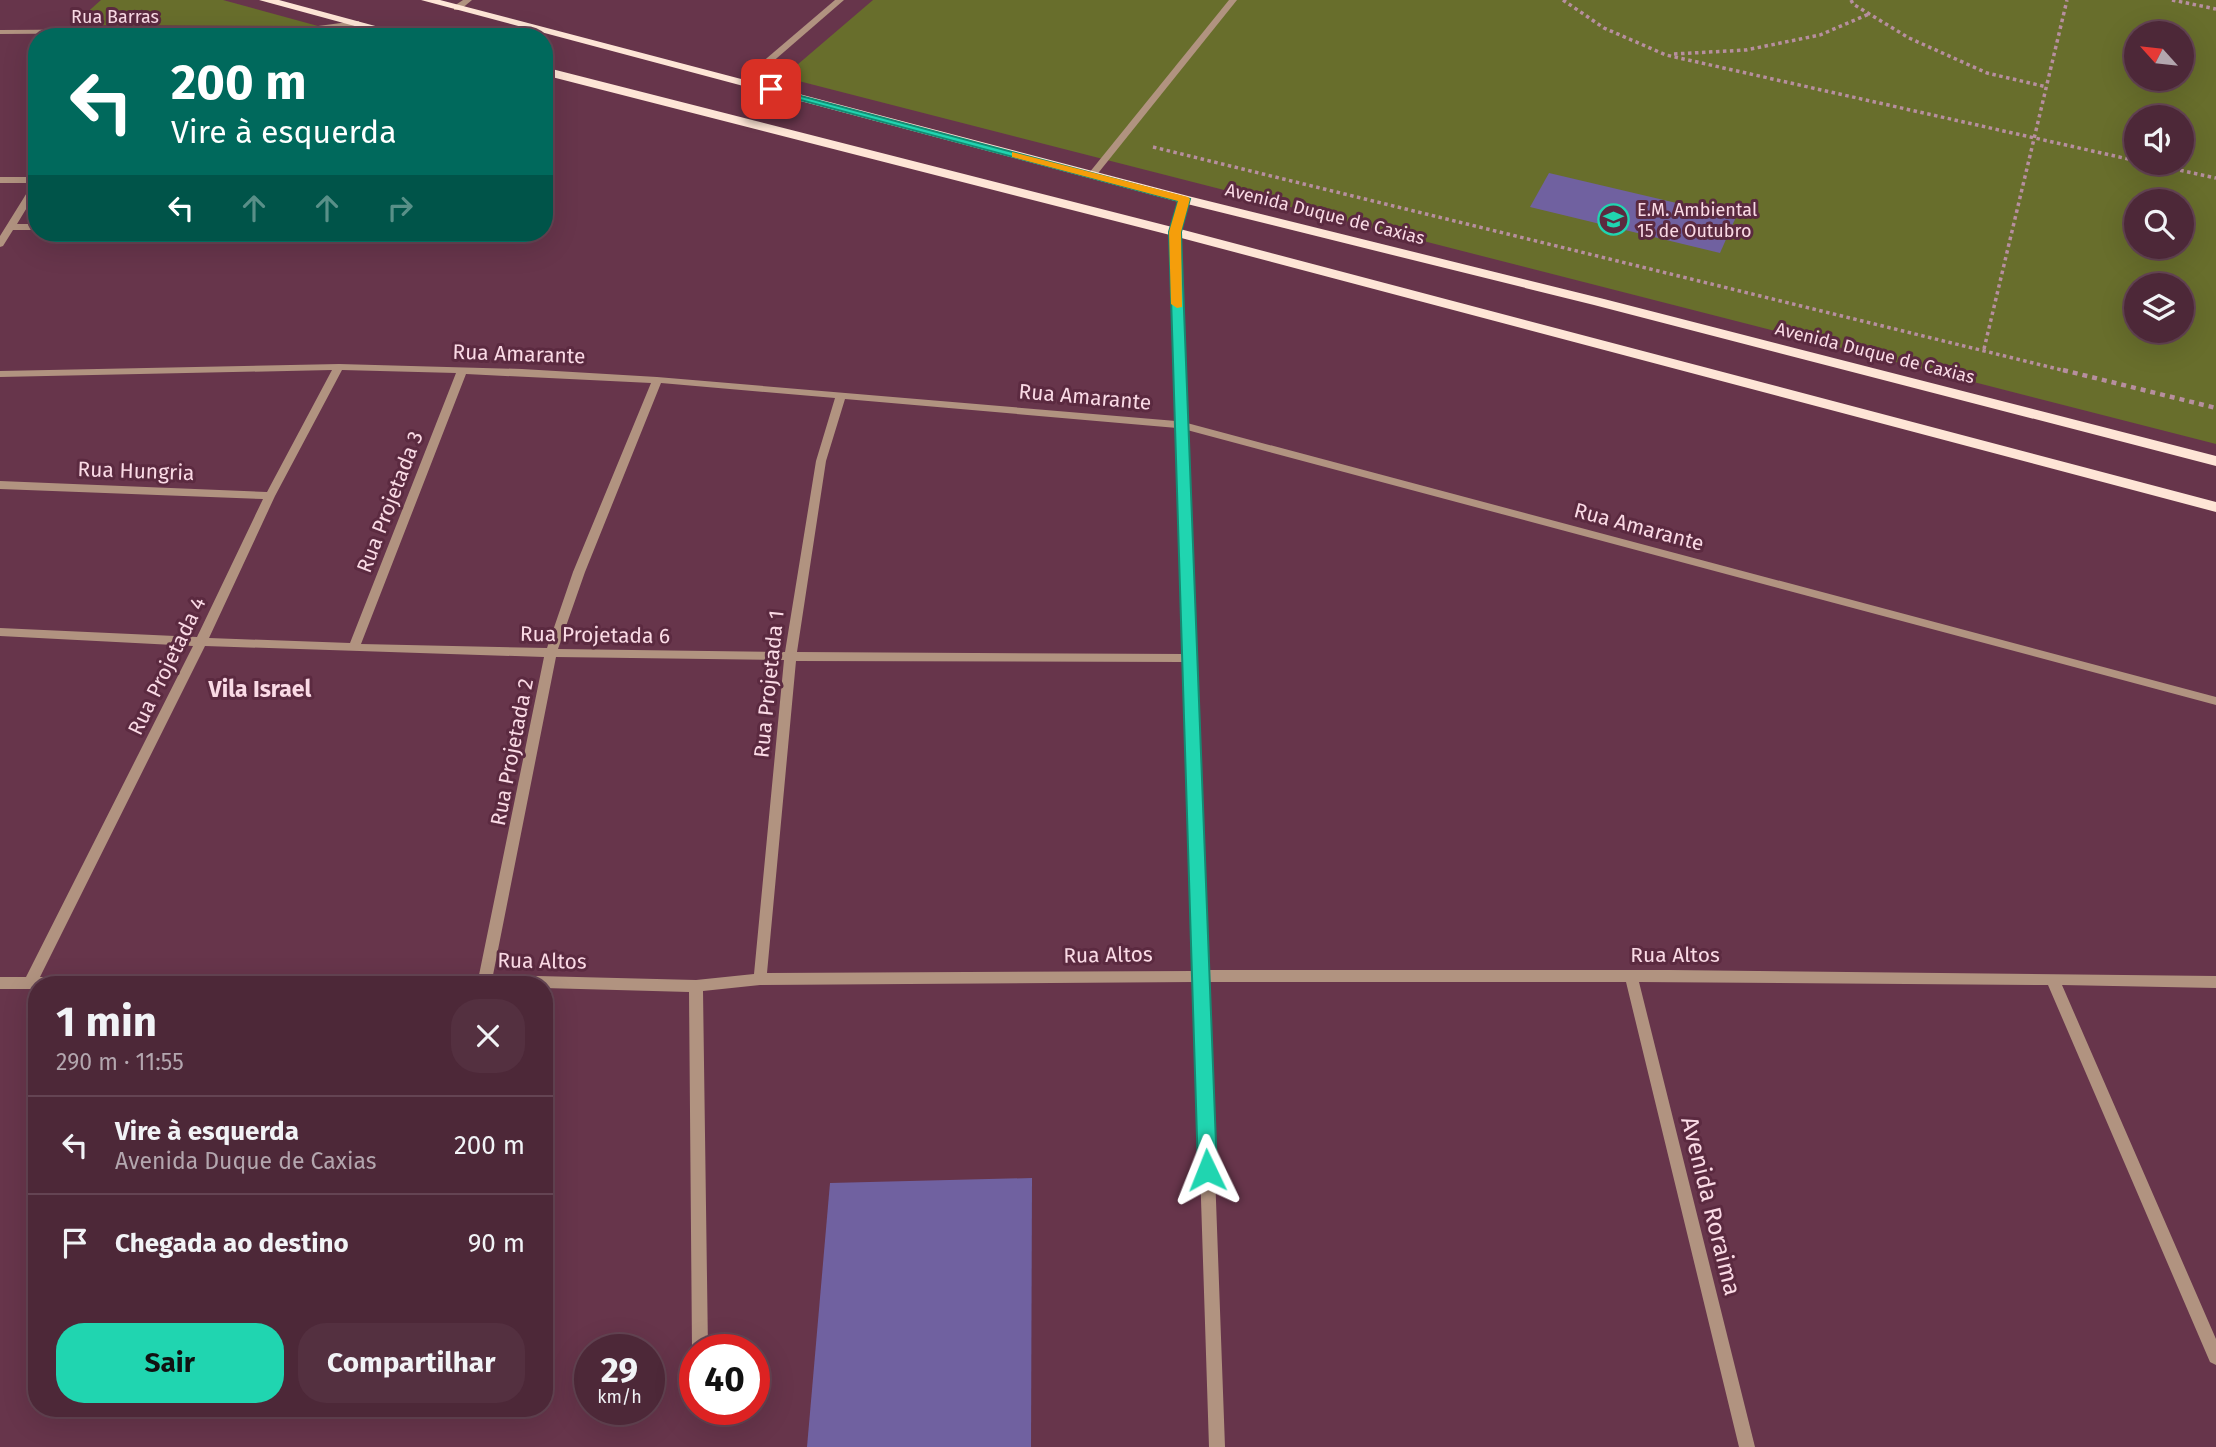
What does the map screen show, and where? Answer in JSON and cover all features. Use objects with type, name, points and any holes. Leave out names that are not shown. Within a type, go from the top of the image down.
[{"type":"main road","points":[[265,0],[375,28]]},
{"type":"main road","name":"Avenida Duque de Caxias","points":[[427,0],[462,4],[549,28]]},
{"type":"main road","name":"Avenida Duque de Caxias","points":[[553,29],[1184,199],[1599,302],[2216,461]]},
{"type":"main road","points":[[553,73],[1175,232],[2216,507]]},
{"type":"street","points":[[744,82],[840,0]]},
{"type":"street","points":[[1092,175],[1233,0]]},
{"type":"street","name":"Rua Barras","points":[[318,28],[356,23]]},
{"type":"street","name":"Rua Barras","points":[[0,32],[28,33]]},
{"type":"street","points":[[0,180],[28,182]]},
{"type":"street","points":[[0,244],[28,198]]},
{"type":"street","points":[[1184,199],[1175,232],[1217,1447]]},
{"type":"street","points":[[12,227],[28,227]]},
{"type":"street","name":"Rua Amarante","points":[[0,374],[339,367],[462,371],[657,380],[1182,425],[2216,701]]},
{"type":"street","name":"Rua Projetada 4","points":[[34,976],[200,644],[270,496],[339,367]]},
{"type":"street","name":"Rua Projetada 3","points":[[355,647],[462,371]]},
{"type":"street","name":"Rua Projetada 2","points":[[486,976],[551,653],[589,548],[657,380]]},
{"type":"street","name":"Rua Projetada 1","points":[[760,979],[790,657],[821,461],[841,396]]},
{"type":"street","name":"Rua Hungria","points":[[0,485],[270,496]]},
{"type":"street","name":"Rua Projetada 6","points":[[0,632],[200,644],[551,653],[790,657],[1189,658]]},
{"type":"street","name":"Rua Altos","points":[[553,983],[696,986],[760,979],[1200,975],[1631,975],[2216,982]]},
{"type":"street","name":"Avenida Roraima","points":[[1631,975],[1747,1447]]},
{"type":"street","points":[[2052,979],[2216,1357]]},
{"type":"street","name":"Rua Altos","points":[[0,983],[28,983]]},
{"type":"street","points":[[696,986],[700,1334]]},
{"type":"path","points":[[1563,0],[1604,28],[1666,55],[2124,158]]},
{"type":"path","points":[[1851,0],[1909,38],[1987,73],[2047,87]]},
{"type":"path","points":[[1984,349],[2067,0]]},
{"type":"path","points":[[2172,0],[2216,9]]},
{"type":"path","points":[[1666,55],[1746,50],[1820,34],[1869,14]]},
{"type":"path","points":[[1121,140],[1984,349],[2216,408]]},
{"type":"path","points":[[2194,173],[2216,178]]},
{"type":"green space","points":[[101,0],[223,0],[318,26],[73,25]]},
{"type":"green space","points":[[873,0],[2216,0],[2216,444],[783,77]]},
{"type":"building","points":[[1549,173],[1736,217],[1720,253],[1530,207]]},
{"type":"building","points":[[1032,1178],[1031,1447],[807,1447],[830,1183]]},
{"type":"slow traffic","points":[[1016,154],[1184,199],[1175,232],[1177,304]]},
{"type":"place","name":"E.M. Ambiental 15 de Outubro","points":[[1614,220]]},
{"type":"district","name":"Vila Israel","points":[[260,689]]},
{"type":"route","points":[[771,89],[1184,199],[1175,232],[1207,1170]]}]
